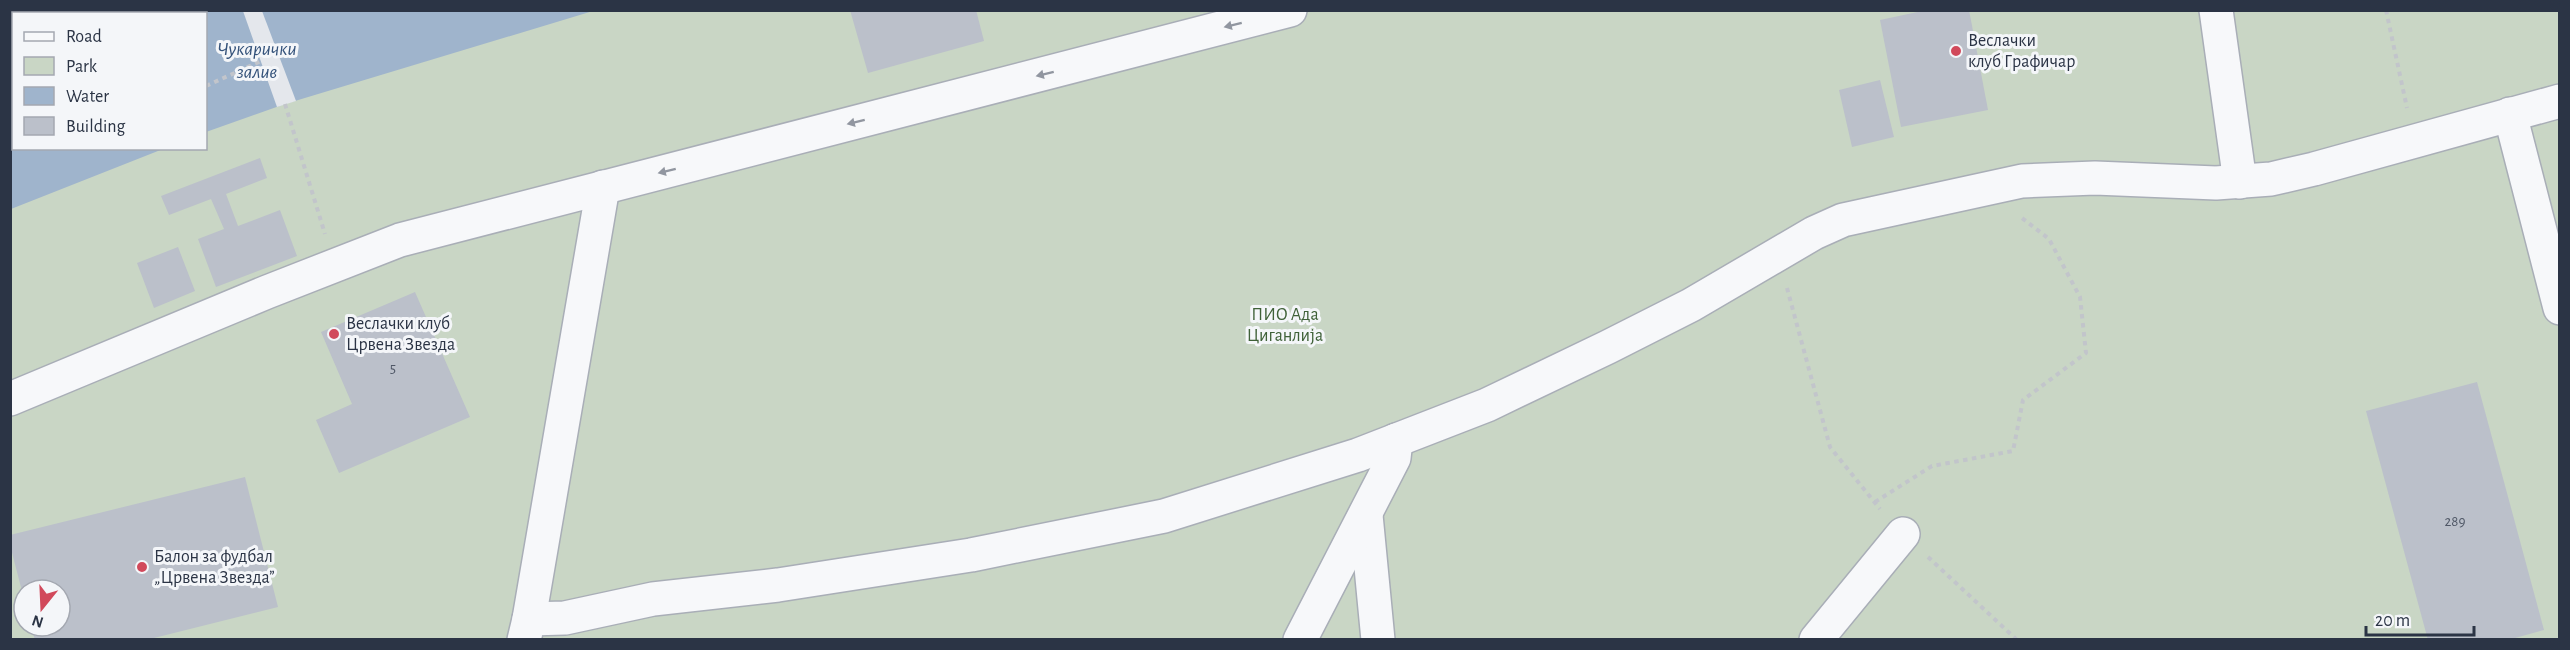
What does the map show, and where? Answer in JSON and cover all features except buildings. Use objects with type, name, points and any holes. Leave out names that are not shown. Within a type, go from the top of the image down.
[{"type":"street","points":[[10,399],[400,240],[1290,10]]},
{"type":"street","points":[[2216,10],[2240,182]]},
{"type":"street","points":[[603,187],[526,629],[653,599],[778,585],[971,555],[1164,516],[1358,455],[1487,405],[1608,347],[1778,255],[1814,233],[1844,220],[1984,188],[2051,179],[2240,182],[2271,179],[2314,170],[2559,101]]},
{"type":"street","points":[[2510,114],[2559,308]]},
{"type":"street","points":[[1300,639],[1394,458],[1396,440]]},
{"type":"street","points":[[1366,515],[1378,639]]},
{"type":"street","points":[[1816,639],[1903,534]]},
{"type":"path","points":[[2386,10],[2414,141]]},
{"type":"path","points":[[207,86],[261,61]]},
{"type":"path","points":[[285,104],[334,266]]},
{"type":"path","points":[[1875,502],[1932,466],[2013,452],[2023,400],[2086,353],[2080,297],[2049,239],[1984,188]]},
{"type":"path","points":[[1778,255],[1830,447],[1903,534],[2017,639]]},
{"type":"green space","name":"ПИО Ада Циганлија","points":[[10,11],[2559,11],[2559,639],[11,639]]},
{"type":"water","name":"Чукарички залив","points":[[11,11],[593,11],[285,104],[207,132],[207,12],[12,12],[12,150],[160,150],[11,209]]},
{"type":"pier","points":[[243,11],[262,11],[296,101],[277,107]]},
{"type":"place","name":"Веслачки клуб Графичар","points":[[1956,51]]},
{"type":"place","name":"Веслачки клуб Црвена Звезда","points":[[334,334]]},
{"type":"place","name":"Балон за фудбал „Црвена Звезда”","points":[[142,567]]}]
